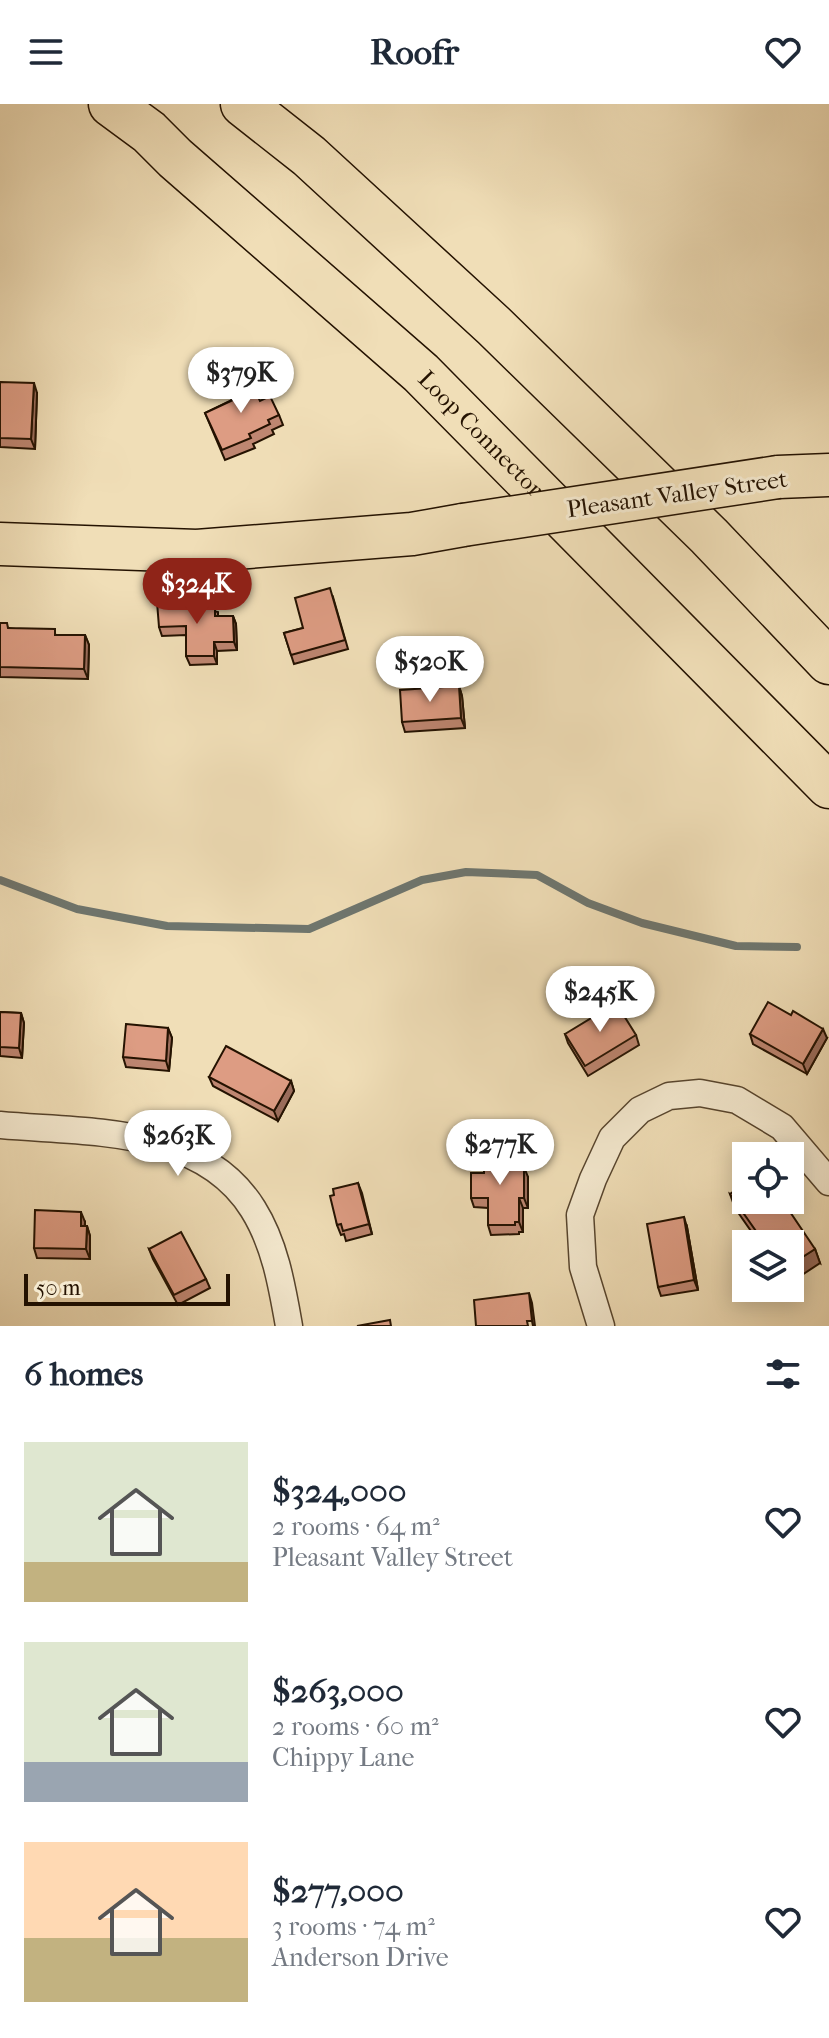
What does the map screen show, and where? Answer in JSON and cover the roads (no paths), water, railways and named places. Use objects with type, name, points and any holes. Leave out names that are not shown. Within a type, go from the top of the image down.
[{"type":"highway","name":"Loop Connector","points":[[111,104],[149,132],[421,373],[829,786]]},
{"type":"highway","points":[[243,104],[309,156],[472,305],[709,536],[829,662]]},
{"type":"main road","name":"Pleasant Valley Street","points":[[0,544],[197,551],[412,534],[778,477],[829,475]]},
{"type":"street","points":[[601,1326],[583,1267],[580,1215],[612,1138],[640,1110],[669,1096],[700,1093],[737,1100],[782,1127],[829,1182]]},
{"type":"street","points":[[0,1125],[141,1138],[174,1147],[232,1182],[253,1209],[271,1247],[282,1284],[289,1326]]},
{"type":"waterway","points":[[0,880],[77,909],[167,926],[309,929],[422,880],[466,872],[537,875],[588,903],[642,923],[736,946],[797,947]]}]
